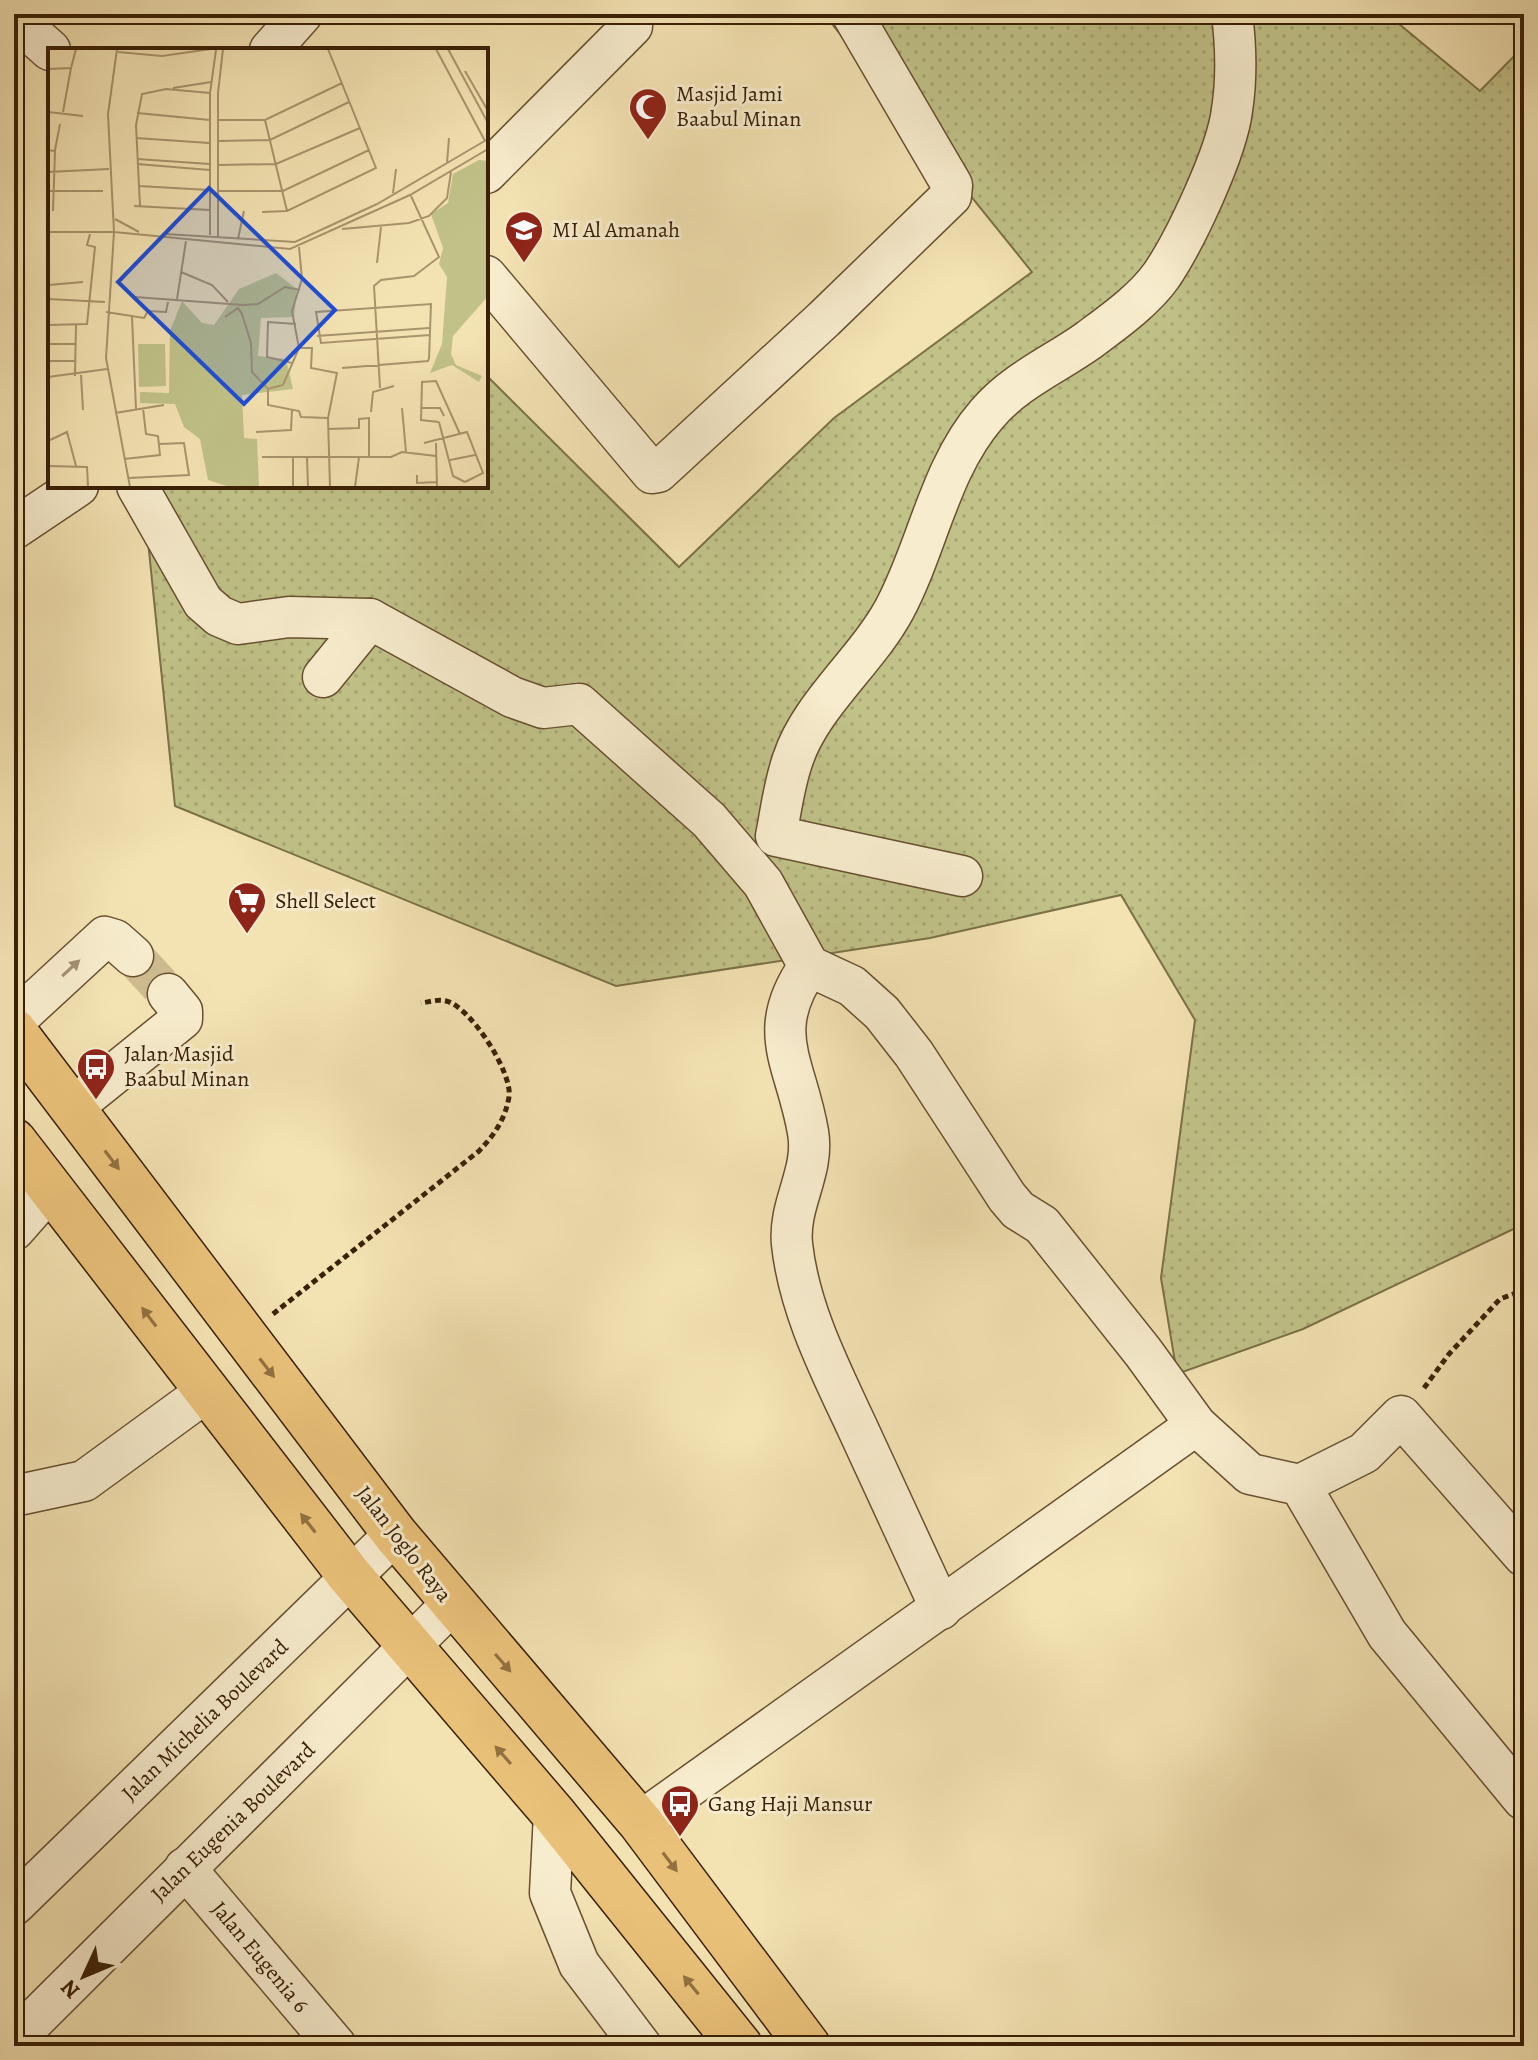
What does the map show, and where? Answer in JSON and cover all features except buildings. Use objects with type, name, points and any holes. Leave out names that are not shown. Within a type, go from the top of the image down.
[{"type":"main road","name":"Jalan Joglo Raya","points":[[14,1031],[395,1534],[640,1822],[808,2046]]},
{"type":"main road","points":[[14,1141],[350,1576],[554,1814],[740,2046]]},
{"type":"street","points":[[272,48],[302,14]]},
{"type":"street","points":[[488,171],[632,26],[632,14]]},
{"type":"street","points":[[488,278],[652,473],[658,472],[951,196],[952,185],[852,14]]},
{"type":"street","points":[[763,883],[793,757],[815,720],[871,647],[895,609],[965,443],[988,412],[1025,379],[1088,341],[1140,298],[1160,276],[1202,199],[1232,114],[1236,63],[1232,14]]},
{"type":"street","points":[[14,18],[48,48]]},
{"type":"street","points":[[14,529],[75,488]]},
{"type":"street","points":[[138,488],[203,602],[219,616],[238,624],[289,617],[370,619],[512,697],[543,708],[579,704],[709,820],[763,883],[809,966],[852,986],[882,1013],[914,1054],[1007,1197],[1018,1210],[1042,1225],[1143,1352],[1196,1425],[1250,1474],[1300,1485],[1364,1453],[1401,1416],[1524,1556]]},
{"type":"street","points":[[323,677],[370,619]]},
{"type":"street","points":[[776,836],[962,876]]},
{"type":"street","points":[[14,1021],[105,937],[115,940],[133,956]]},
{"type":"street","points":[[809,966],[787,1002],[783,1025],[809,1135],[810,1165],[791,1216],[792,1246],[805,1305],[830,1369],[941,1609]]},
{"type":"street","points":[[73,1107],[182,1019],[182,1011],[168,994]]},
{"type":"street","points":[[14,1230],[51,1188]]},
{"type":"street","points":[[14,1496],[29,1490],[72,1486],[84,1481],[206,1392]]},
{"type":"street","points":[[640,1822],[1196,1425]]},
{"type":"street","points":[[1300,1485],[1387,1634],[1523,1799]]},
{"type":"street","name":"Jalan Michelia Boulevard","points":[[14,1905],[395,1534]]},
{"type":"street","name":"Jalan Eugenia Boulevard","points":[[20,2040],[185,1868],[411,1648],[452,1604]]},
{"type":"street","points":[[554,1814],[550,1893],[579,1964],[641,2046]]},
{"type":"street","name":"Jalan Eugenia 6","points":[[185,1868],[336,2046]]},
{"type":"path","points":[[282,1307],[479,1151],[500,1127],[510,1095],[505,1069],[460,1010],[448,1001],[421,1003]]},
{"type":"path","points":[[1401,1416],[1449,1354],[1500,1299],[1524,1290]]},
{"type":"green space","points":[[824,14],[1387,14],[1480,91],[1524,46],[1524,1224],[1303,1329],[1177,1374],[1161,1278],[1195,1020],[1121,895],[930,938],[616,986],[175,806],[143,492],[151,488],[488,488],[488,377],[679,567],[834,418],[1032,272]]},
{"type":"tunnel","points":[[133,956],[168,994]]},
{"type":"place","name":"Masjid Jami Baabul Minan","points":[[648,141]]},
{"type":"place","name":"MI Al Amanah","points":[[524,264]]},
{"type":"place","name":"Shell Select","points":[[247,935]]},
{"type":"place","name":"Jalan Masjid Baabul Minan","points":[[96,1101]]},
{"type":"place","name":"Gang Haji Mansur","points":[[680,1838]]}]
